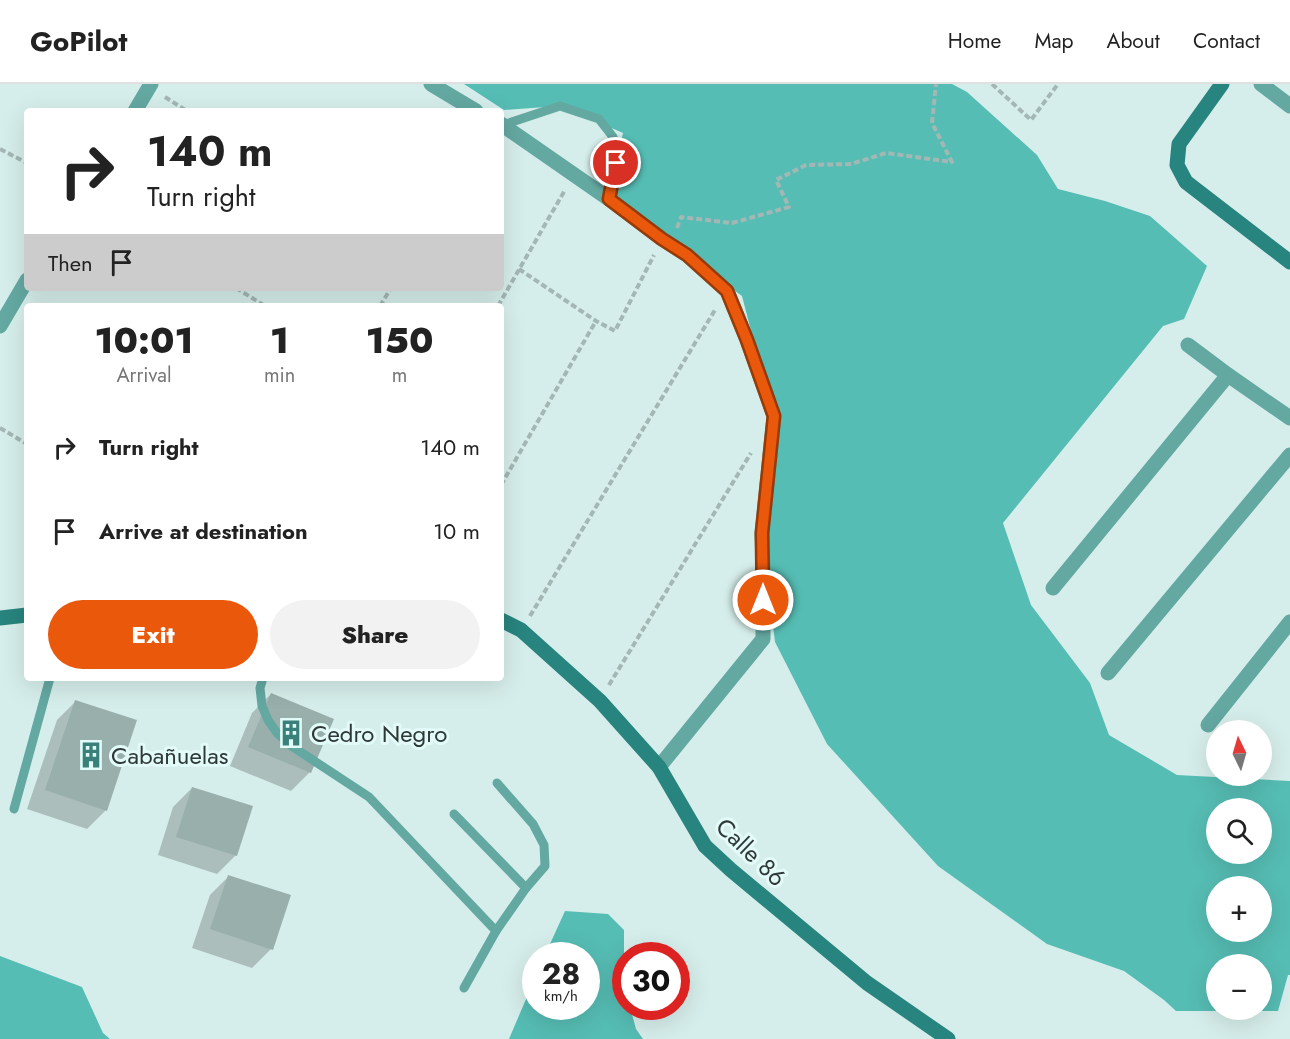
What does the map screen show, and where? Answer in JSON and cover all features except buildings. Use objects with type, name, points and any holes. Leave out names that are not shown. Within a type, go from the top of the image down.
[{"type":"main road","points":[[1222,84],[1179,144],[1177,165],[1186,182],[1290,262]]},
{"type":"main road","points":[[0,618],[24,615]]},
{"type":"main road","name":"Calle 86","points":[[504,621],[522,630],[600,701],[659,767],[705,846],[867,983],[948,1039]]},
{"type":"street","points":[[431,84],[471,108]]},
{"type":"street","points":[[1261,84],[1290,106]]},
{"type":"street","points":[[137,108],[150,86]]},
{"type":"street","points":[[504,125],[687,255],[727,291],[774,416],[762,533],[764,639],[659,767]]},
{"type":"street","points":[[0,326],[24,285]]},
{"type":"street","points":[[1188,345],[1290,418]]},
{"type":"street","points":[[1053,588],[1228,375]]},
{"type":"street","points":[[1108,673],[1290,455]]},
{"type":"street","points":[[1212,720],[1290,622]]},
{"type":"lane","points":[[504,123],[560,106],[599,119],[613,137],[616,163],[609,199]]},
{"type":"lane","points":[[14,809],[49,681]]},
{"type":"lane","points":[[262,681],[260,688],[262,706],[277,733],[293,747],[369,798],[496,932]]},
{"type":"lane","points":[[464,988],[496,932],[526,888],[545,866],[544,845],[534,824],[497,783]]},
{"type":"lane","points":[[454,814],[526,888]]},
{"type":"path","points":[[519,269],[596,321],[615,331],[681,217],[732,223],[789,207],[776,180],[806,165],[851,164],[886,153],[952,162],[932,123],[936,84]]},
{"type":"path","points":[[992,84],[1031,120],[1058,84]]},
{"type":"path","points":[[150,86],[183,108]]},
{"type":"path","points":[[0,148],[24,161]]},
{"type":"path","points":[[500,303],[574,174]]},
{"type":"path","points":[[241,291],[260,303]]},
{"type":"path","points":[[522,630],[727,291]]},
{"type":"path","points":[[504,480],[596,321]]},
{"type":"path","points":[[0,428],[24,442]]},
{"type":"path","points":[[600,701],[755,447]]},
{"type":"shaded area","points":[[464,84],[952,84],[967,92],[1037,155],[1058,189],[1150,216],[1207,266],[1184,319],[1163,326],[1003,523],[1031,605],[1090,683],[1109,735],[1177,775],[1206,777],[1206,786],[1272,786],[1272,780],[1290,781],[1290,975],[1288,975],[1278,1011],[1272,1011],[1272,954],[1206,954],[1206,1011],[1176,1011],[1124,971],[1047,944],[938,866],[827,744],[775,642],[762,533],[773,416],[742,296],[609,199],[623,133],[560,106],[504,110]]},
{"type":"shaded area","points":[[565,911],[608,914],[624,930],[624,942],[612,942],[612,1020],[634,1020],[636,1029],[643,1039],[509,1039],[522,1008],[522,1020],[600,1020],[600,942],[551,942]]},
{"type":"shaded area","points":[[0,956],[82,987],[103,1033],[110,1039],[0,1039]]},
{"type":"place","name":"Cedro Negro","points":[[291,733]]},
{"type":"place","name":"Cabañuelas","points":[[91,755]]},
{"type":"route","points":[[616,163],[609,199],[687,255],[727,291],[774,416],[762,533],[763,600]]}]
